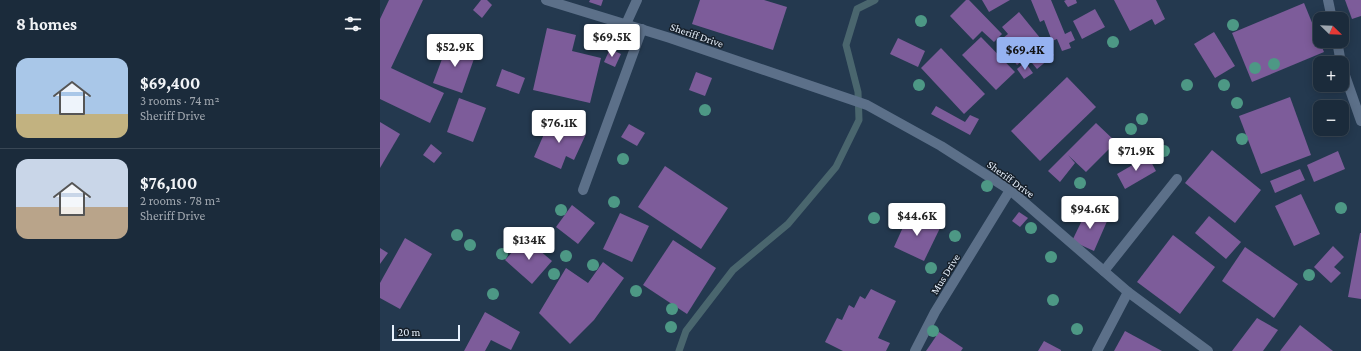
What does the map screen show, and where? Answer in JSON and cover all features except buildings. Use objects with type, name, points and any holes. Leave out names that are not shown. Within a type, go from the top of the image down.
[{"type":"street","name":"Sheriff Drive","points":[[546,0],[626,24],[867,105],[941,146],[1010,190],[1128,292],[1208,351]]},
{"type":"street","points":[[626,24],[637,0]]},
{"type":"street","points":[[1328,0],[1331,12]]},
{"type":"street","points":[[583,190],[642,30]]},
{"type":"street","points":[[1349,87],[1361,121]]},
{"type":"street","points":[[1104,271],[1177,179]]},
{"type":"street","name":"Mus Drive","points":[[914,351],[935,312],[1010,190]]},
{"type":"street","points":[[1097,351],[1128,292]]},
{"type":"waterway","points":[[679,351],[686,331],[733,270],[788,224],[836,167],[859,120],[858,92],[846,45],[857,9],[875,0]]}]
